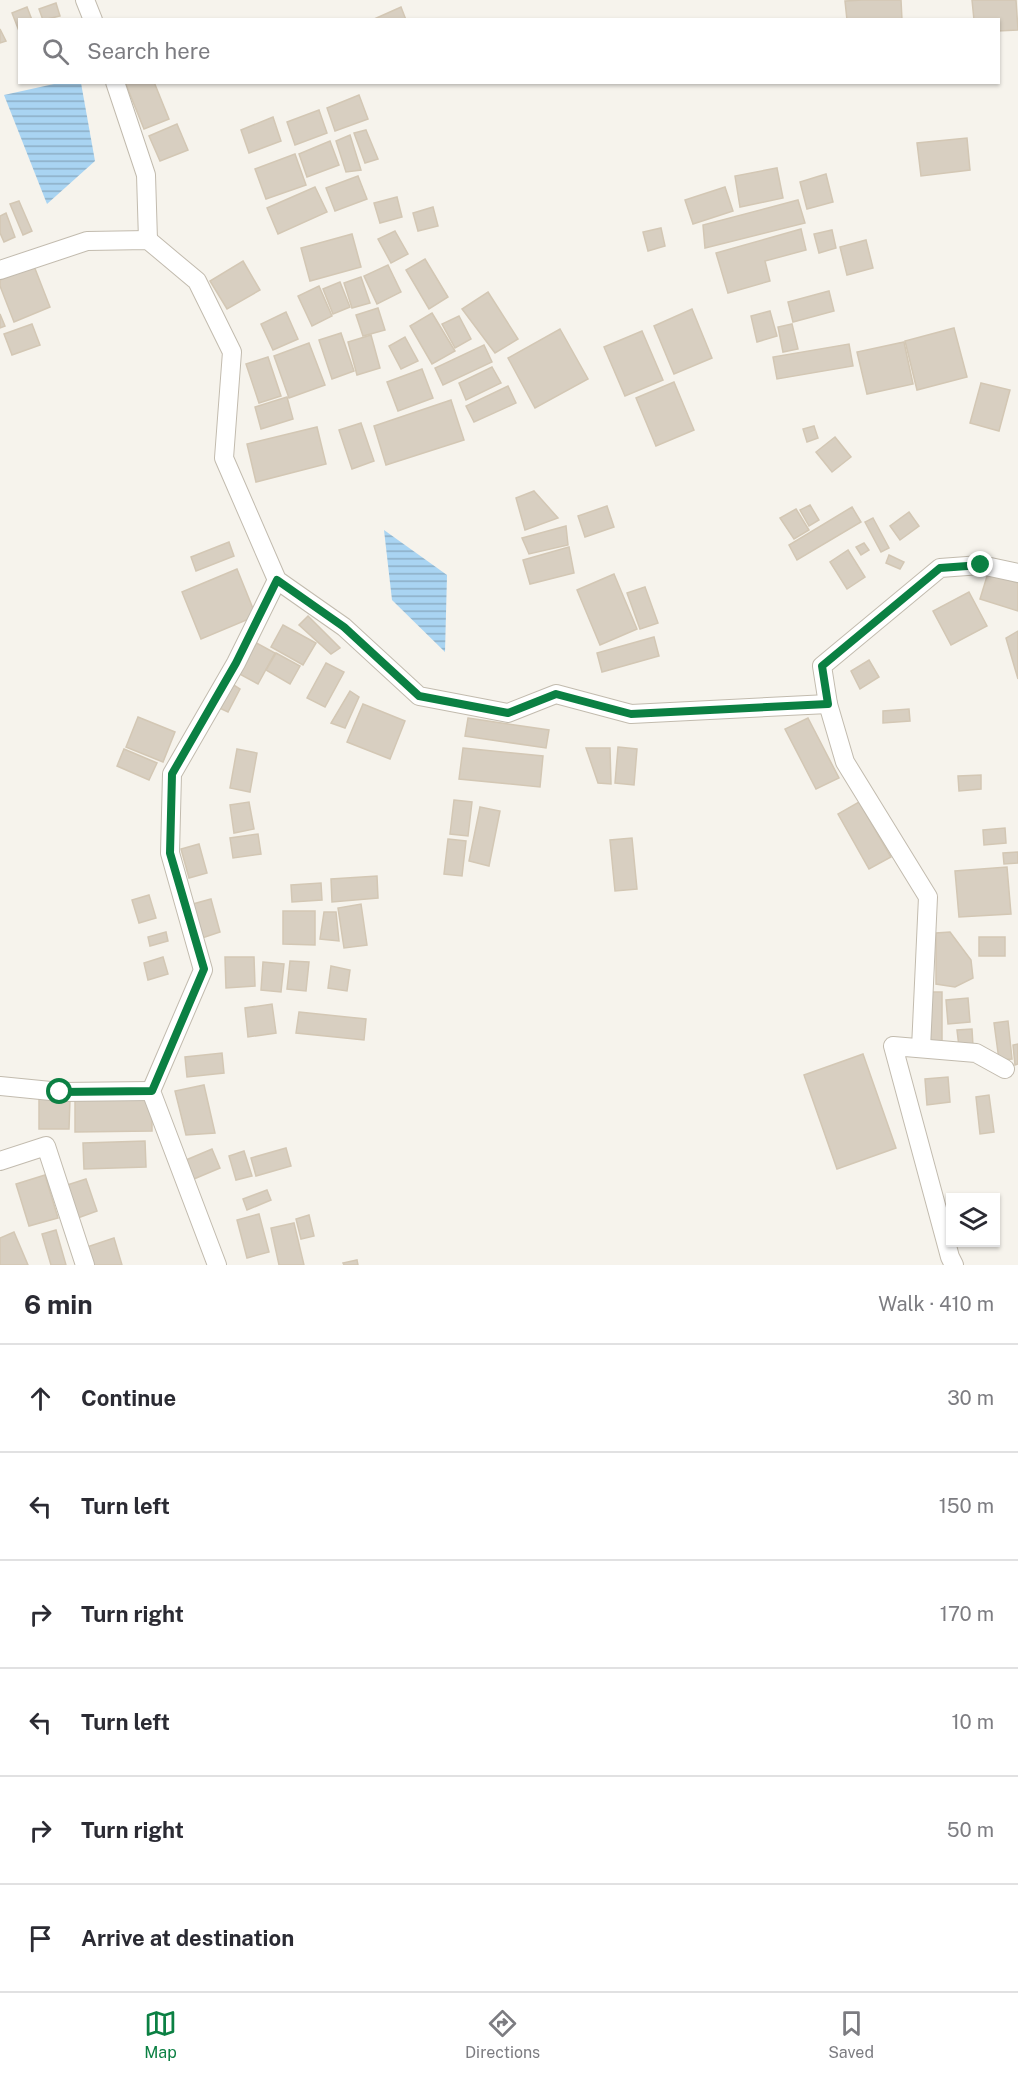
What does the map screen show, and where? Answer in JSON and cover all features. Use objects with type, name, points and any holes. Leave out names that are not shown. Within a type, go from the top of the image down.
[{"type":"street","points":[[85,0],[92,18]]},
{"type":"street","points":[[116,84],[146,175],[148,240]]},
{"type":"street","points":[[0,270],[87,241],[148,240],[197,281],[232,352],[224,459],[277,580],[344,627],[419,696],[508,713],[556,694],[631,714],[828,704]]},
{"type":"street","points":[[921,1048],[928,897],[845,762],[828,704],[822,666],[940,568],[981,565],[1018,573]]},
{"type":"street","points":[[217,1265],[152,1091],[204,969],[170,853],[172,774],[236,663],[277,580]]},
{"type":"street","points":[[954,1265],[893,1046],[976,1053],[1005,1069]]},
{"type":"street","points":[[0,1086],[60,1092],[152,1091]]},
{"type":"street","points":[[0,1161],[46,1146],[85,1265]]},
{"type":"water","points":[[54,84],[81,84],[95,161],[47,204],[4,95]]},
{"type":"water","points":[[384,530],[447,575],[445,652],[392,600]]},
{"type":"building","points":[[901,0],[902,18],[847,18],[845,1]]},
{"type":"building","points":[[972,0],[1016,0],[1018,30],[1000,31],[1000,18],[974,18]]},
{"type":"building","points":[[56,3],[60,16],[42,18],[39,9]]},
{"type":"building","points":[[27,7],[31,18],[18,18],[18,28],[12,13]]},
{"type":"building","points":[[401,7],[405,18],[376,18]]},
{"type":"building","points":[[0,29],[6,41],[0,43]]},
{"type":"building","points":[[126,84],[155,84],[169,119],[144,129]]},
{"type":"building","points":[[359,95],[368,119],[335,131],[327,108]]},
{"type":"building","points":[[319,110],[327,133],[295,145],[287,122]]},
{"type":"building","points":[[273,117],[281,141],[249,153],[241,130]]},
{"type":"building","points":[[177,124],[188,150],[160,161],[149,136]]},
{"type":"building","points":[[366,130],[378,159],[365,163],[354,133]]},
{"type":"building","points":[[350,135],[361,170],[346,172],[336,141]]},
{"type":"building","points":[[967,138],[970,170],[921,176],[917,143]]},
{"type":"building","points":[[330,141],[339,165],[307,177],[299,154]]},
{"type":"building","points":[[295,154],[306,185],[266,199],[255,169]]},
{"type":"building","points":[[777,168],[783,198],[740,207],[735,176]]},
{"type":"building","points":[[826,174],[833,202],[807,209],[800,182]]},
{"type":"building","points":[[358,176],[367,199],[335,211],[326,188]]},
{"type":"building","points":[[315,187],[327,212],[278,234],[267,208]]},
{"type":"building","points":[[725,187],[733,211],[693,224],[685,200]]},
{"type":"building","points":[[397,197],[402,217],[380,223],[374,203]]},
{"type":"building","points":[[798,200],[805,223],[705,248],[703,225]]},
{"type":"building","points":[[19,201],[32,231],[23,235],[10,204]]},
{"type":"building","points":[[433,207],[438,226],[418,231],[413,213]]},
{"type":"building","points":[[6,213],[15,237],[4,242],[0,233],[0,216]]},
{"type":"building","points":[[661,228],[665,246],[648,251],[643,232]]},
{"type":"building","points":[[801,229],[806,250],[765,261],[770,281],[728,293],[716,253]]},
{"type":"building","points":[[832,230],[836,248],[819,253],[814,234]]},
{"type":"building","points":[[395,231],[408,254],[391,263],[378,239]]},
{"type":"building","points":[[352,234],[361,267],[310,281],[301,248]]},
{"type":"building","points":[[866,240],[873,268],[847,275],[840,247]]},
{"type":"building","points":[[425,259],[448,297],[429,309],[406,270]]},
{"type":"building","points":[[243,261],[260,290],[227,309],[210,281]]},
{"type":"building","points":[[388,265],[401,292],[377,304],[364,276]]},
{"type":"building","points":[[34,266],[50,307],[14,322],[0,286],[0,280]]},
{"type":"building","points":[[361,277],[370,303],[352,308],[344,283]]},
{"type":"building","points":[[340,282],[350,307],[333,314],[323,289]]},
{"type":"building","points":[[319,286],[332,316],[312,326],[298,296]]},
{"type":"building","points":[[829,291],[834,311],[793,322],[788,302]]},
{"type":"building","points":[[488,292],[518,339],[495,353],[462,309]]},
{"type":"building","points":[[378,308],[385,330],[363,336],[356,315]]},
{"type":"building","points":[[692,309],[712,358],[674,374],[654,326]]},
{"type":"building","points":[[770,311],[777,336],[757,342],[751,316]]},
{"type":"building","points":[[286,312],[298,339],[273,350],[261,324]]},
{"type":"building","points":[[432,313],[455,351],[432,364],[410,326]]},
{"type":"building","points":[[0,314],[5,326],[0,328]]},
{"type":"building","points":[[459,316],[471,339],[455,348],[442,324]]},
{"type":"building","points":[[32,324],[40,345],[12,355],[4,334]]},
{"type":"building","points":[[792,324],[798,349],[783,352],[778,327]]},
{"type":"building","points":[[954,328],[967,377],[917,390],[905,341]]},
{"type":"building","points":[[560,329],[588,379],[535,408],[508,358]]},
{"type":"building","points":[[642,331],[663,380],[625,396],[604,347]]},
{"type":"building","points":[[341,333],[354,371],[332,379],[319,340]]},
{"type":"building","points":[[371,335],[380,368],[357,375],[348,342]]},
{"type":"building","points":[[405,337],[418,361],[401,369],[389,346]]},
{"type":"building","points":[[904,342],[913,384],[867,394],[857,352]]},
{"type":"building","points":[[309,343],[325,385],[289,398],[274,356]]},
{"type":"building","points":[[849,344],[853,366],[777,379],[773,357]]},
{"type":"building","points":[[484,345],[492,362],[443,385],[435,368]]},
{"type":"building","points":[[268,357],[281,396],[259,403],[246,364]]},
{"type":"building","points":[[492,367],[501,383],[466,400],[459,383]]},
{"type":"building","points":[[422,369],[433,398],[398,411],[387,382]]},
{"type":"building","points":[[674,382],[694,430],[656,446],[636,398]]},
{"type":"building","points":[[981,383],[1010,390],[999,431],[970,423]]},
{"type":"building","points":[[508,386],[516,403],[474,422],[466,406]]},
{"type":"building","points":[[287,397],[293,419],[261,429],[255,407]]},
{"type":"building","points":[[451,400],[464,440],[386,465],[374,426]]},
{"type":"building","points":[[361,423],[374,461],[352,469],[339,430]]},
{"type":"building","points":[[814,426],[818,438],[807,442],[803,429]]},
{"type":"building","points":[[317,427],[326,464],[256,482],[247,444]]},
{"type":"building","points":[[835,437],[851,457],[832,472],[816,452]]},
{"type":"building","points":[[534,491],[558,518],[525,530],[516,498]]},
{"type":"building","points":[[810,505],[819,520],[809,526],[800,510]]},
{"type":"building","points":[[607,506],[614,527],[585,537],[578,516]]},
{"type":"building","points":[[852,507],[861,522],[797,560],[789,545]]},
{"type":"building","points":[[796,509],[809,530],[794,539],[780,518]]},
{"type":"building","points":[[909,512],[919,526],[900,540],[890,526]]},
{"type":"building","points":[[873,518],[889,548],[881,552],[865,522]]},
{"type":"building","points":[[566,526],[568,545],[529,554],[522,538]]},
{"type":"building","points":[[229,542],[234,556],[196,571],[191,557]]},
{"type":"building","points":[[864,543],[869,550],[861,555],[856,547]]},
{"type":"building","points":[[569,547],[574,573],[530,584],[523,560]]},
{"type":"building","points":[[848,550],[865,577],[847,589],[830,562]]},
{"type":"building","points":[[889,555],[904,562],[900,569],[886,563]]},
{"type":"building","points":[[237,569],[256,616],[201,639],[182,592]]},
{"type":"building","points":[[988,573],[1018,583],[1018,611],[980,599]]},
{"type":"building","points":[[614,574],[637,629],[600,645],[577,590]]},
{"type":"building","points":[[645,587],[658,623],[640,629],[627,593]]},
{"type":"building","points":[[969,592],[987,626],[951,645],[933,611]]},
{"type":"building","points":[[308,616],[340,648],[331,654],[299,625]]},
{"type":"building","points":[[283,625],[316,643],[303,665],[271,647]]},
{"type":"building","points":[[1018,631],[1018,679],[1006,638]]},
{"type":"building","points":[[654,637],[659,656],[602,672],[597,653]]},
{"type":"building","points":[[251,640],[275,653],[258,684],[234,671]]},
{"type":"building","points":[[276,653],[300,666],[290,684],[266,670]]},
{"type":"building","points":[[869,660],[879,677],[860,689],[851,671]]},
{"type":"building","points":[[326,663],[344,672],[325,707],[307,698]]},
{"type":"building","points":[[229,682],[240,689],[228,712],[215,706]]},
{"type":"building","points":[[350,691],[359,697],[345,728],[331,723]]},
{"type":"building","points":[[363,704],[405,721],[390,759],[347,742]]},
{"type":"building","points":[[909,709],[910,721],[883,723],[883,711]]},
{"type":"building","points":[[138,717],[175,732],[163,762],[126,747]]},
{"type":"building","points":[[468,718],[549,730],[546,748],[465,736]]},
{"type":"building","points":[[808,718],[839,778],[816,789],[785,729]]},
{"type":"building","points":[[618,747],[637,749],[634,785],[615,783]]},
{"type":"building","points":[[463,748],[543,756],[540,787],[459,779]]},
{"type":"building","points":[[586,748],[610,748],[611,784],[598,783]]},
{"type":"building","points":[[124,749],[157,763],[149,780],[117,766]]},
{"type":"building","points":[[237,749],[257,753],[250,792],[230,788]]},
{"type":"building","points":[[981,775],[981,789],[959,791],[958,776]]},
{"type":"building","points":[[454,800],[472,802],[468,836],[450,834]]},
{"type":"building","points":[[249,802],[254,829],[234,833],[230,805]]},
{"type":"building","points":[[859,802],[891,857],[869,869],[838,814]]},
{"type":"building","points":[[480,807],[500,811],[489,866],[469,861]]},
{"type":"building","points":[[1005,828],[1006,843],[984,845],[983,830]]},
{"type":"building","points":[[258,834],[261,854],[233,858],[230,838]]},
{"type":"building","points":[[632,838],[637,889],[615,891],[610,840]]},
{"type":"building","points":[[448,839],[466,841],[462,876],[444,874]]},
{"type":"building","points":[[199,844],[207,873],[189,878],[181,849]]},
{"type":"building","points":[[1018,852],[1018,863],[1004,864],[1003,853]]},
{"type":"building","points":[[1007,867],[1011,914],[959,917],[955,871]]},
{"type":"building","points":[[377,876],[378,898],[332,902],[331,879]]},
{"type":"building","points":[[321,883],[322,900],[292,902],[291,885]]},
{"type":"building","points":[[149,895],[156,918],[139,923],[132,900]]},
{"type":"building","points":[[211,899],[220,932],[199,939],[189,905]]},
{"type":"building","points":[[361,904],[367,945],[344,948],[338,908]]},
{"type":"building","points":[[283,911],[315,911],[315,945],[283,944]]},
{"type":"building","points":[[324,912],[336,912],[339,941],[320,939]]},
{"type":"building","points":[[166,932],[168,941],[150,946],[148,937]]},
{"type":"building","points":[[950,932],[971,960],[973,978],[955,987],[936,984],[936,933]]},
{"type":"building","points":[[979,937],[1005,937],[1005,956],[979,956]]},
{"type":"building","points":[[163,957],[168,974],[148,980],[144,963]]},
{"type":"building","points":[[225,957],[254,957],[255,986],[226,988]]},
{"type":"building","points":[[290,961],[309,962],[306,991],[287,989]]},
{"type":"building","points":[[263,962],[284,964],[281,992],[261,990]]},
{"type":"building","points":[[331,966],[350,970],[347,991],[328,988]]},
{"type":"building","points":[[925,992],[942,992],[942,1043],[925,1043]]},
{"type":"building","points":[[968,998],[970,1022],[948,1024],[946,1000]]},
{"type":"building","points":[[272,1004],[276,1033],[248,1037],[245,1008]]},
{"type":"building","points":[[299,1012],[366,1019],[364,1040],[296,1033]]},
{"type":"building","points":[[1008,1021],[1012,1059],[999,1060],[994,1023]]},
{"type":"building","points":[[972,1029],[973,1046],[959,1047],[957,1030]]},
{"type":"building","points":[[1018,1044],[1018,1064],[1015,1065],[1013,1045]]},
{"type":"building","points":[[222,1053],[224,1073],[187,1077],[185,1057]]},
{"type":"building","points":[[863,1054],[896,1148],[837,1169],[804,1075]]},
{"type":"building","points":[[948,1077],[950,1102],[927,1105],[925,1079]]},
{"type":"building","points":[[204,1085],[215,1133],[186,1135],[175,1091]]},
{"type":"building","points":[[989,1095],[994,1132],[980,1134],[976,1097]]},
{"type":"building","points":[[152,1098],[152,1131],[75,1132],[75,1099]]},
{"type":"building","points":[[39,1099],[70,1099],[69,1129],[39,1129]]},
{"type":"building","points":[[145,1141],[146,1167],[84,1169],[83,1143]]},
{"type":"building","points":[[286,1148],[291,1166],[256,1176],[251,1158]]},
{"type":"building","points":[[212,1149],[220,1168],[194,1179],[186,1160]]},
{"type":"building","points":[[244,1151],[252,1176],[236,1180],[229,1156]]},
{"type":"building","points":[[45,1175],[58,1218],[29,1226],[16,1184]]},
{"type":"building","points":[[86,1179],[97,1211],[75,1219],[64,1186]]},
{"type":"building","points":[[267,1190],[271,1200],[247,1210],[243,1199]]},
{"type":"building","points":[[259,1214],[269,1252],[247,1258],[237,1220]]},
{"type":"building","points":[[309,1215],[314,1236],[301,1239],[296,1219]]},
{"type":"building","points":[[294,1223],[304,1265],[279,1265],[271,1228]]},
{"type":"building","points":[[56,1230],[66,1265],[51,1265],[42,1234]]},
{"type":"building","points":[[14,1232],[28,1265],[0,1265],[0,1238]]},
{"type":"building","points":[[114,1238],[122,1265],[89,1265],[84,1248]]},
{"type":"building","points":[[357,1260],[358,1265],[344,1265],[343,1263]]},
{"type":"route","points":[[60,1092],[152,1091],[204,969],[170,853],[172,774],[236,663],[277,580],[344,627],[419,696],[508,713],[556,694],[631,714],[828,704],[822,666],[940,568],[981,565]]}]
